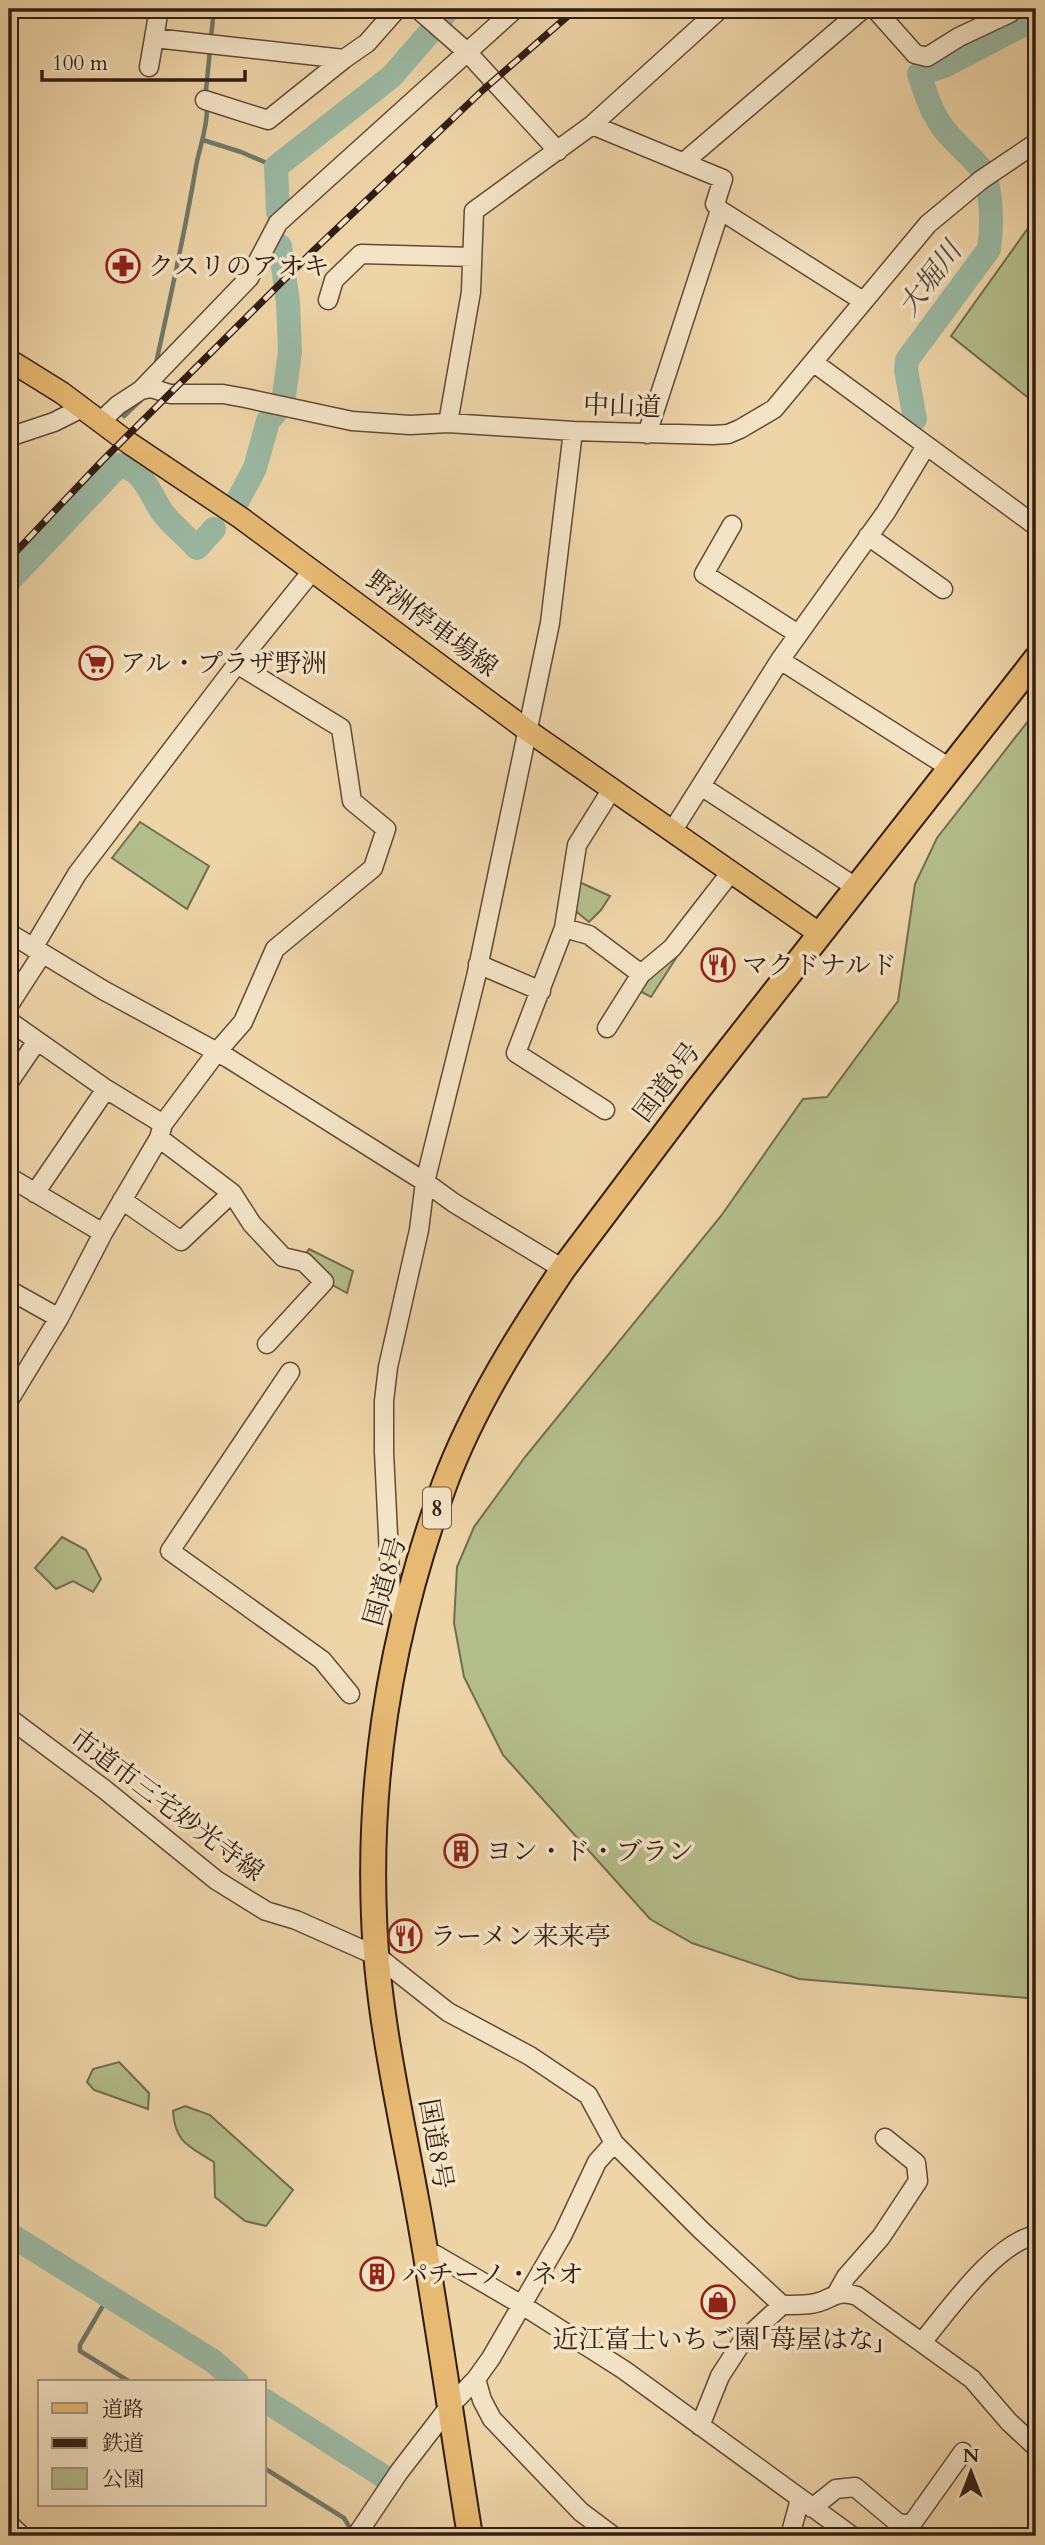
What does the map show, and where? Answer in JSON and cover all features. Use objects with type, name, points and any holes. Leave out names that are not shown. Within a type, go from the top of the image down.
[{"type":"highway","name":"国道8号","points":[[470,2536],[426,2256],[389,2046],[377,1956],[373,1860],[376,1782],[383,1719],[403,1616],[446,1482],[467,1435],[491,1388],[563,1269],[696,1091],[1036,659]]},
{"type":"main road","name":"野洲停車場線","points":[[9,360],[313,570],[527,730],[820,934]]},
{"type":"street","points":[[149,66],[159,9]]},
{"type":"street","points":[[205,100],[268,120],[367,43],[397,9]]},
{"type":"street","points":[[418,9],[467,52],[558,151]]},
{"type":"street","points":[[100,422],[118,405],[141,390],[249,278],[278,223],[515,9]]},
{"type":"street","points":[[448,423],[471,292],[474,211],[592,125],[720,9]]},
{"type":"street","points":[[684,162],[863,9]]},
{"type":"street","points":[[875,9],[915,54],[927,57],[1014,9]]},
{"type":"street","points":[[154,38],[344,59]]},
{"type":"street","points":[[592,125],[723,179],[715,204],[720,210],[863,301]]},
{"type":"street","name":"中山道","points":[[141,390],[156,389],[176,394],[223,394],[352,421],[410,425],[448,423],[647,434],[728,434],[774,409],[928,224],[985,176],[1036,143]]},
{"type":"street","points":[[647,434],[720,210]]},
{"type":"street","points":[[328,300],[334,281],[361,254],[472,257]]},
{"type":"street","points":[[814,362],[1036,526]]},
{"type":"street","points":[[9,437],[54,422],[82,408]]},
{"type":"street","points":[[403,1616],[391,1592],[384,1452],[384,1401],[388,1367],[419,1230],[425,1182],[478,964],[550,623],[573,431]]},
{"type":"street","points":[[673,831],[780,660],[868,536],[926,446]]},
{"type":"street","points":[[732,525],[705,574],[798,634]]},
{"type":"street","points":[[868,536],[943,589]]},
{"type":"street","points":[[9,1005],[77,874],[237,664],[313,570]]},
{"type":"street","points":[[780,660],[950,768]]},
{"type":"street","points":[[9,1400],[59,1318],[161,1131],[216,1053],[243,1022],[275,949],[373,868],[386,829],[352,801],[341,728],[237,664]]},
{"type":"street","points":[[701,786],[857,888]]},
{"type":"street","points":[[604,1110],[516,1053],[564,928],[577,845],[612,789]]},
{"type":"street","points":[[607,1028],[641,974],[672,948],[731,872]]},
{"type":"street","points":[[564,928],[589,935],[641,974]]},
{"type":"street","points":[[9,933],[216,1053],[563,1269]]},
{"type":"street","points":[[478,964],[541,991]]},
{"type":"street","points":[[9,1021],[161,1131],[232,1193],[265,1240],[283,1257],[304,1262],[324,1282],[267,1344]]},
{"type":"street","points":[[9,1082],[37,1041]]},
{"type":"street","points":[[35,1193],[106,1089]]},
{"type":"street","points":[[9,1177],[103,1233]]},
{"type":"street","points":[[122,1200],[181,1241],[232,1193]]},
{"type":"street","points":[[9,1290],[59,1318]]},
{"type":"street","points":[[290,1372],[170,1551],[322,1660],[350,1694]]},
{"type":"street","name":"市道市三宅妙光寺線","points":[[9,1718],[104,1789],[216,1880],[267,1910],[377,1956],[448,2012],[530,2056],[589,2095],[614,2143],[701,2230],[782,2305]]},
{"type":"street","points":[[700,2426],[720,2376],[742,2342],[782,2305],[812,2304],[837,2293],[846,2277],[881,2237],[918,2182],[916,2163],[886,2138]]},
{"type":"street","points":[[356,2536],[399,2472],[449,2407],[476,2379],[563,2234],[597,2162],[614,2143]]},
{"type":"street","points":[[922,2342],[988,2264],[1024,2237],[1036,2235]]},
{"type":"street","points":[[426,2256],[436,2255],[522,2305],[624,2370],[852,2536]]},
{"type":"street","points":[[837,2293],[845,2292],[857,2296],[972,2379],[1009,2422],[1036,2447]]},
{"type":"street","points":[[476,2379],[482,2400],[492,2419],[581,2512],[613,2536]]},
{"type":"street","points":[[790,2536],[806,2503],[836,2489],[855,2487],[898,2523],[911,2525],[962,2452]]},
{"type":"street","points":[[9,2524],[22,2536]]},
{"type":"green space","points":[[1036,217],[1036,404],[951,336]]},
{"type":"green space","points":[[1032,716],[1036,718],[1036,2008],[1027,1998],[799,1979],[692,1943],[650,1919],[503,1755],[464,1677],[454,1623],[457,1567],[474,1527],[525,1457],[721,1216],[803,1099],[827,1097],[898,1001],[915,884],[937,838]]},
{"type":"green space","points":[[140,822],[209,866],[187,909],[112,858]]},
{"type":"green space","points":[[577,881],[610,896],[589,922],[572,908]]},
{"type":"green space","points":[[680,952],[651,997],[636,989]]},
{"type":"green space","points":[[309,1249],[353,1271],[347,1293],[329,1283],[304,1257]]},
{"type":"green space","points":[[62,1537],[86,1550],[101,1579],[93,1592],[73,1581],[56,1589],[35,1568]]},
{"type":"green space","points":[[119,2062],[149,2093],[148,2109],[94,2090],[87,2082],[93,2069]]},
{"type":"green space","points":[[185,2106],[210,2115],[293,2190],[266,2226],[245,2221],[215,2197],[214,2162],[180,2137],[174,2122],[173,2111]]},
{"type":"waterway","points":[[211,38],[214,9]]},
{"type":"waterway","points":[[440,20],[449,9]]},
{"type":"waterway","name":"大堀川","points":[[915,419],[906,370],[907,360],[989,249],[991,220],[990,197],[985,177],[977,164],[939,123],[919,74],[944,66],[1021,26],[1036,9]]},
{"type":"waterway","points":[[278,212],[276,167],[392,76],[431,31]]},
{"type":"waterway","points":[[206,90],[210,50]]},
{"type":"waterway","points":[[156,363],[207,109]]},
{"type":"waterway","points":[[203,140],[276,167]]},
{"type":"waterway","points":[[280,246],[288,302],[290,352],[283,402]]},
{"type":"waterway","points":[[124,416],[141,400]]},
{"type":"waterway","points":[[238,500],[255,468],[268,421],[275,413]]},
{"type":"waterway","points":[[119,458],[119,465]]},
{"type":"waterway","points":[[9,581],[119,465],[141,477],[162,512],[197,548],[214,529]]},
{"type":"waterway","points":[[9,2234],[213,2361],[235,2380]]},
{"type":"waterway","points":[[108,2297],[80,2345],[80,2351],[127,2380]]},
{"type":"waterway","points":[[266,2401],[386,2478]]},
{"type":"waterway","points":[[266,2469],[344,2518],[350,2528],[345,2536]]},
{"type":"railway","points":[[9,559],[102,461],[313,251],[484,89],[576,9]]},
{"type":"place","name":"クスリのアオキ","points":[[123,266]]},
{"type":"place","name":"アル・プラザ野洲","points":[[96,663]]},
{"type":"place","name":"マクドナルド","points":[[718,965]]},
{"type":"place","name":"ヨン・ド・ブラン","points":[[461,1851]]},
{"type":"place","name":"ラーメン来来亭","points":[[405,1936]]},
{"type":"place","name":"パチーノ・ネオ","points":[[377,2274]]},
{"type":"place","name":"近江富士いちご園「苺屋はな」","points":[[718,2302]]}]
